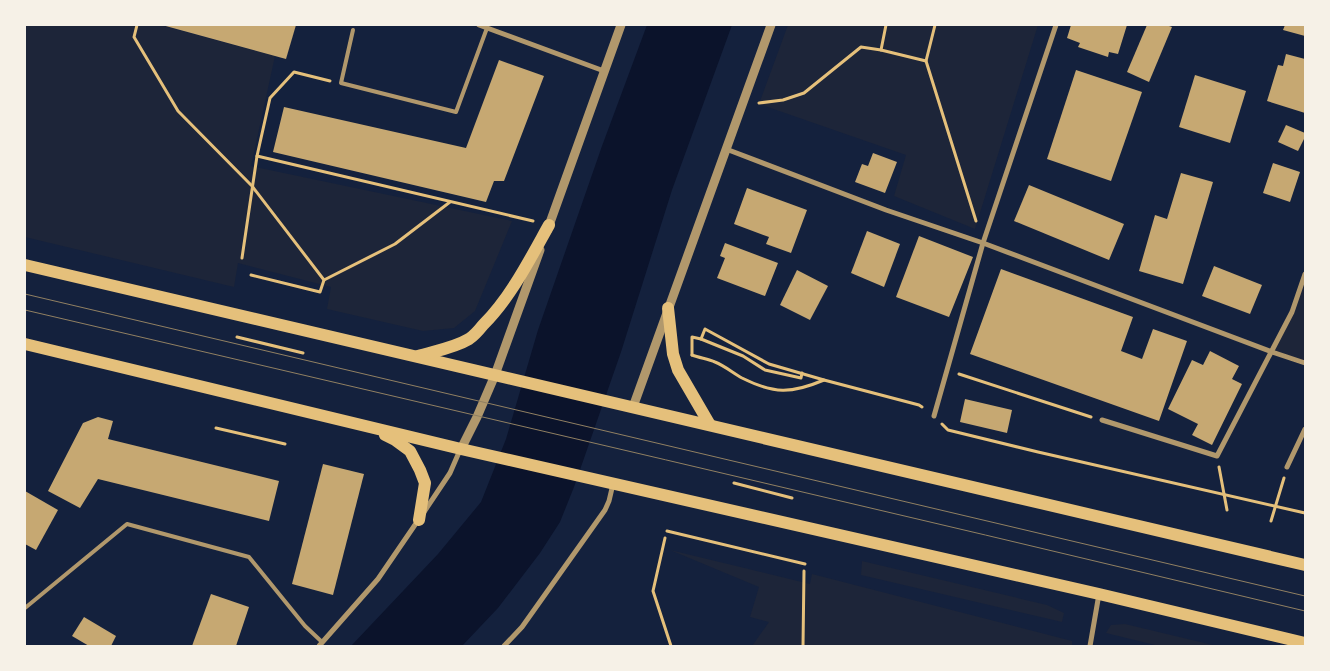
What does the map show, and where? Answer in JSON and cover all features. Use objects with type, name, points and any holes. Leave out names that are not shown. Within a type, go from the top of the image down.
[{"type":"main road","points":[[415,356],[450,347],[469,339],[475,334],[492,316],[519,277],[549,225]]},
{"type":"main road","points":[[25,265],[1305,565]]},
{"type":"main road","points":[[668,308],[673,354],[678,370],[710,425]]},
{"type":"main road","points":[[25,344],[460,449],[1099,594],[1305,643]]},
{"type":"main road","points":[[370,427],[395,440],[410,451],[417,463],[425,483],[419,520]]},
{"type":"street","points":[[479,25],[604,72]]},
{"type":"street","points":[[321,644],[378,579],[450,473],[495,375],[621,25]]},
{"type":"street","points":[[632,407],[771,25]]},
{"type":"street","points":[[934,416],[983,243],[1056,25]]},
{"type":"street","points":[[726,149],[886,210],[983,243],[1272,352],[1305,362]]},
{"type":"street","points":[[1102,420],[1217,456],[1292,312],[1305,274]]},
{"type":"street","points":[[1287,468],[1305,429]]},
{"type":"street","points":[[504,646],[522,627],[605,510],[613,484]]},
{"type":"street","points":[[1090,646],[1099,594]]},
{"type":"lane","points":[[353,30],[341,83],[456,112],[487,28]]},
{"type":"lane","points":[[25,608],[127,524],[249,557],[321,644]]},
{"type":"path","points":[[137,25],[134,36],[178,111],[252,186],[324,280]]},
{"type":"path","points":[[881,50],[886,25]]},
{"type":"path","points":[[935,25],[926,61],[983,243]]},
{"type":"path","points":[[744,100],[758,103],[783,100],[804,93],[862,47],[926,61]]},
{"type":"path","points":[[242,258],[256,156],[270,98],[294,72],[341,83]]},
{"type":"path","points":[[256,156],[549,225]]},
{"type":"path","points":[[251,275],[320,292],[324,280],[395,244],[450,202]]},
{"type":"path","points":[[701,339],[705,329],[769,364],[919,405],[948,430],[1305,513]]},
{"type":"path","points":[[688,362],[692,355],[692,336],[743,356],[765,370],[801,378],[802,373]]},
{"type":"path","points":[[237,337],[303,353]]},
{"type":"path","points":[[692,355],[716,362],[742,378],[769,389],[786,391],[803,389],[824,380]]},
{"type":"path","points":[[947,370],[1102,420]]},
{"type":"path","points":[[216,428],[286,444]]},
{"type":"path","points":[[1217,456],[1227,510]]},
{"type":"path","points":[[1272,521],[1287,468]]},
{"type":"path","points":[[734,483],[792,498]]},
{"type":"path","points":[[666,531],[805,564]]},
{"type":"path","points":[[665,538],[653,591],[671,646]]},
{"type":"path","points":[[803,646],[804,571]]},
{"type":"shaded area","points":[[25,25],[160,25],[275,56],[251,166],[512,221],[475,311],[454,328],[423,331],[327,309],[331,287],[238,263],[234,287],[25,237]]},
{"type":"shaded area","points":[[647,25],[732,25],[672,190],[621,352],[560,522],[540,553],[498,608],[462,646],[351,646],[438,554],[481,502],[506,439],[538,330],[602,146]]},
{"type":"shaded area","points":[[788,25],[1038,25],[975,229],[894,196],[906,155],[759,104]]},
{"type":"shaded area","points":[[1305,274],[1305,363],[1272,352],[1292,312]]},
{"type":"shaded area","points":[[670,550],[810,584],[812,574],[1072,641],[1072,646],[752,646],[769,622],[750,617],[759,587]]},
{"type":"shaded area","points":[[862,561],[1047,605],[1064,613],[1062,622],[861,575]]},
{"type":"shaded area","points":[[1125,624],[1217,646],[1159,646],[1106,633],[1111,625]]},
{"type":"building","points":[[162,25],[296,25],[286,59]]},
{"type":"building","points":[[1071,25],[1127,25],[1118,54],[1109,52],[1108,57],[1078,47],[1080,43],[1067,38]]},
{"type":"building","points":[[1147,25],[1166,25],[1172,27],[1149,82],[1127,72]]},
{"type":"building","points":[[1285,25],[1305,25],[1305,36],[1283,30]]},
{"type":"building","points":[[1286,54],[1305,59],[1305,113],[1267,101],[1278,65],[1283,66]]},
{"type":"building","points":[[499,60],[544,76],[504,181],[494,181],[486,202],[273,152],[284,107],[466,148]]},
{"type":"building","points":[[1076,70],[1142,92],[1111,181],[1047,159]]},
{"type":"building","points":[[1195,75],[1246,91],[1230,143],[1179,127]]},
{"type":"building","points":[[1286,125],[1305,133],[1298,151],[1278,142]]},
{"type":"building","points":[[873,153],[897,162],[885,193],[855,182],[862,164],[868,166]]},
{"type":"building","points":[[1273,163],[1300,172],[1290,202],[1263,193]]},
{"type":"building","points":[[1181,173],[1213,182],[1183,284],[1139,271],[1155,215],[1167,219]]},
{"type":"building","points":[[1029,185],[1124,224],[1109,260],[1014,221]]},
{"type":"building","points":[[747,188],[807,210],[791,253],[766,244],[769,237],[734,224]]},
{"type":"building","points":[[867,231],[900,244],[884,287],[851,273]]},
{"type":"building","points":[[919,236],[973,257],[949,317],[896,297]]},
{"type":"building","points":[[725,243],[778,263],[765,296],[717,278],[725,258],[720,256]]},
{"type":"building","points":[[1214,266],[1262,285],[1250,314],[1202,296]]},
{"type":"building","points":[[1001,269],[1133,317],[1121,351],[1142,359],[1153,329],[1187,341],[1159,421],[970,354]]},
{"type":"building","points":[[797,270],[828,286],[810,320],[780,305]]},
{"type":"building","points":[[1210,351],[1239,366],[1232,379],[1242,384],[1212,445],[1192,435],[1198,424],[1168,409],[1192,360],[1203,365]]},
{"type":"building","points":[[965,399],[1012,410],[1007,433],[960,422]]},
{"type":"building","points":[[98,417],[113,421],[108,439],[279,481],[269,521],[98,479],[80,508],[48,491],[83,423]]},
{"type":"building","points":[[323,464],[364,474],[333,595],[292,584]]},
{"type":"building","points":[[25,491],[58,510],[36,550],[25,544]]},
{"type":"building","points":[[211,594],[249,607],[236,646],[192,646]]},
{"type":"building","points":[[84,617],[116,636],[111,646],[89,646],[72,636]]},
{"type":"tram line","points":[[25,294],[1305,596]]},
{"type":"tram line","points":[[25,310],[1305,611]]}]
